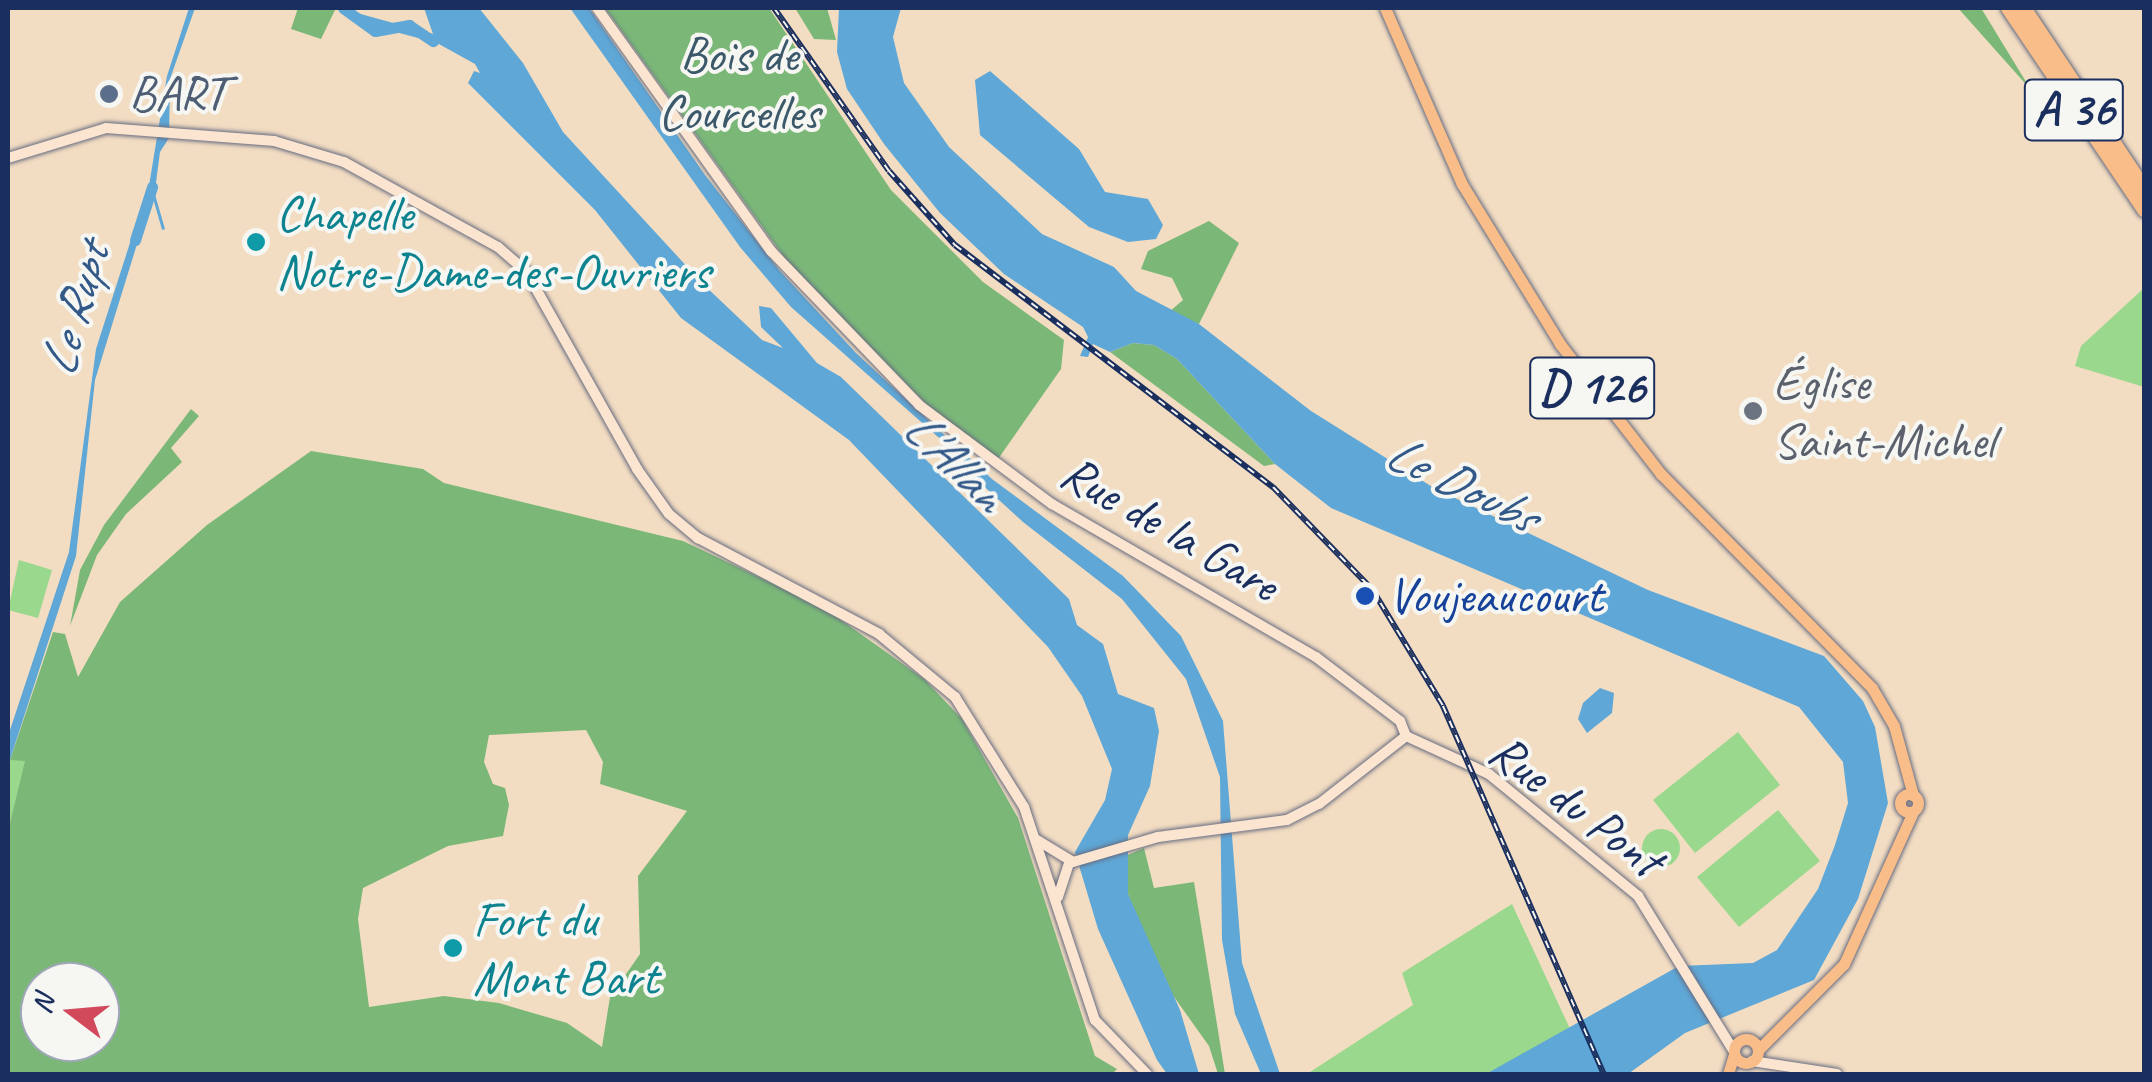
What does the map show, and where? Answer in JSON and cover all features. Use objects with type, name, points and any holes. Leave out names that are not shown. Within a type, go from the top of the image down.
[{"type":"highway","name":"A 36","points":[[2008,8],[2144,210]]},
{"type":"highway","name":"A 36","points":[[2024,8],[2144,188]]},
{"type":"main road","name":"Rue de la Gare","points":[[596,8],[772,252],[919,405],[1052,504],[1316,657],[1400,721],[1406,736]]},
{"type":"main road","name":"D 126","points":[[1387,8],[1439,139],[1480,214],[1603,404],[1661,474],[1855,668],[1883,705],[1902,751],[1907,811],[1888,866],[1844,964],[1778,1030]]},
{"type":"main road","points":[[8,158],[106,128],[274,141],[344,162],[498,247],[526,271],[669,514],[698,538],[880,634],[946,688],[1000,762],[1035,838],[1080,988],[1109,1038],[1147,1074]]},
{"type":"main road","points":[[1045,869],[1158,837],[1233,829],[1303,815],[1406,736]]},
{"type":"main road","name":"Rue du Pont","points":[[1406,736],[1417,736],[1495,778],[1638,896],[1718,1030],[1748,1052]]},
{"type":"main road","points":[[1035,838],[1072,862]]},
{"type":"main road","points":[[1062,930],[1058,882],[1072,862]]},
{"type":"main road","points":[[1728,1074],[1748,1052],[1778,1030]]},
{"type":"main road","points":[[1738,1074],[1748,1052],[1778,1030]]},
{"type":"main road","points":[[1748,1052],[1783,1064],[1836,1074]]},
{"type":"main road","points":[[1748,1052],[1783,1064]]},
{"type":"green space","points":[[298,8],[336,8],[321,39],[291,29]]},
{"type":"green space","name":"Bois de Courcelles","points":[[605,8],[769,8],[891,190],[983,282],[1064,340],[1061,369],[998,459],[935,413],[794,271]]},
{"type":"green space","points":[[795,8],[827,8],[836,40],[814,39]]},
{"type":"green space","points":[[1958,8],[1981,8],[2031,90]]},
{"type":"green space","points":[[1209,221],[1239,243],[1199,324],[1169,312],[1183,300],[1172,278],[1141,269],[1148,251]]},
{"type":"green space","points":[[2144,288],[2144,387],[2075,366],[2081,346]]},
{"type":"green space","points":[[1133,343],[1154,345],[1177,359],[1275,464],[1264,466],[1110,352]]},
{"type":"green space","points":[[191,409],[199,416],[171,448],[182,462],[126,514],[97,555],[70,626],[80,570],[104,525]]},
{"type":"green space","points":[[311,451],[423,469],[444,483],[683,541],[824,608],[924,679],[962,719],[1018,818],[1095,1056],[1117,1069],[1112,1074],[8,1074],[8,831],[25,761],[10,760],[53,632],[65,634],[78,677],[120,602],[207,525]],"holes":[[[586,730],[603,762],[600,784],[687,811],[638,876],[640,954],[610,997],[602,1047],[567,1023],[499,1003],[444,996],[369,1007],[358,919],[363,888],[448,846],[503,836],[509,805],[505,788],[493,784],[484,762],[489,735]]]},
{"type":"green space","points":[[19,560],[52,570],[38,618],[8,610]]},
{"type":"green space","points":[[1738,732],[1780,785],[1695,853],[1653,800]]},
{"type":"green space","points":[[10,760],[26,760],[8,831],[8,765]]},
{"type":"green space","points":[[1778,810],[1820,861],[1739,927],[1697,877]]},
{"type":"green space","points":[[1661,829],[1675,834],[1680,848],[1675,862],[1661,867],[1647,862],[1642,848],[1647,834]]},
{"type":"green space","points":[[1144,848],[1154,888],[1194,882],[1225,1074],[1218,1074],[1209,1046],[1162,980],[1128,894],[1128,855]]},
{"type":"green space","points":[[1512,904],[1571,1031],[1486,1074],[1307,1074],[1413,1005],[1402,973]]},
{"type":"water","points":[[189,8],[195,8],[170,79],[169,138],[160,152],[154,198],[147,198],[167,76]]},
{"type":"water","points":[[339,8],[433,34],[424,8],[479,8],[523,63],[563,132],[703,284],[762,340],[783,348],[761,327],[759,306],[771,308],[817,363],[841,377],[1069,599],[1077,625],[1103,644],[1118,694],[1154,708],[1159,731],[1150,786],[1128,835],[1128,894],[1180,1010],[1199,1074],[1167,1074],[1157,1060],[1098,929],[1075,852],[1105,800],[1112,769],[1082,696],[1048,647],[849,440],[681,318],[595,210],[468,83],[474,71],[480,73],[475,64],[437,43],[354,21]]},
{"type":"water","points":[[570,8],[589,8],[705,175],[780,271],[856,353],[992,479],[1123,576],[1181,636],[1223,721],[1242,963],[1280,1074],[1261,1074],[1235,1014],[1222,940],[1220,777],[1186,679],[1122,599],[1023,522],[964,468],[963,459],[791,307],[740,247]]},
{"type":"water","points":[[839,8],[901,8],[893,37],[904,83],[949,147],[1042,234],[1114,267],[1136,291],[1199,324],[1311,411],[1434,488],[1648,590],[1824,656],[1863,701],[1875,727],[1888,803],[1858,899],[1814,980],[1685,1033],[1628,1074],[1486,1074],[1679,966],[1753,963],[1777,950],[1818,889],[1835,845],[1848,803],[1843,762],[1799,707],[1331,508],[1275,464],[1177,359],[1154,345],[1133,343],[1110,352],[1093,344],[1088,357],[1080,356],[1088,337],[1083,327],[1004,274],[940,213],[884,144],[847,89],[837,52]]},
{"type":"water","points":[[990,71],[1079,149],[1105,192],[1148,199],[1163,225],[1156,239],[1128,242],[1089,227],[980,135],[975,80]]},
{"type":"water","points":[[136,224],[138,241],[95,380],[76,556],[8,766],[8,736],[69,552],[96,349]]},
{"type":"water","points":[[1600,688],[1614,693],[1612,713],[1587,733],[1578,719],[1583,703]]},
{"type":"waterway","name":"Le Rupt","points":[[343,8],[375,31],[409,25],[433,41]]},
{"type":"waterway","name":"Le Rupt","points":[[135,240],[152,187]]},
{"type":"waterway","points":[[154,196],[163,228]]},
{"type":"railway","points":[[774,8],[889,171],[955,245],[1273,487],[1372,589],[1443,706],[1604,1074]]},
{"type":"place","name":"BART","points":[[109,94]]},
{"type":"place","name":"Chapelle Notre-Dame-des-Ouvriers","points":[[256,242]]},
{"type":"place","name":"Église Saint-Michel","points":[[1753,411]]},
{"type":"place","name":"Voujeaucourt","points":[[1365,596]]},
{"type":"place","name":"Fort du Mont Bart","points":[[453,948]]},
{"type":"water label","name":"L'Allan","points":[[954,461]]},
{"type":"water label","name":"Le Doubs","points":[[1461,484]]}]
